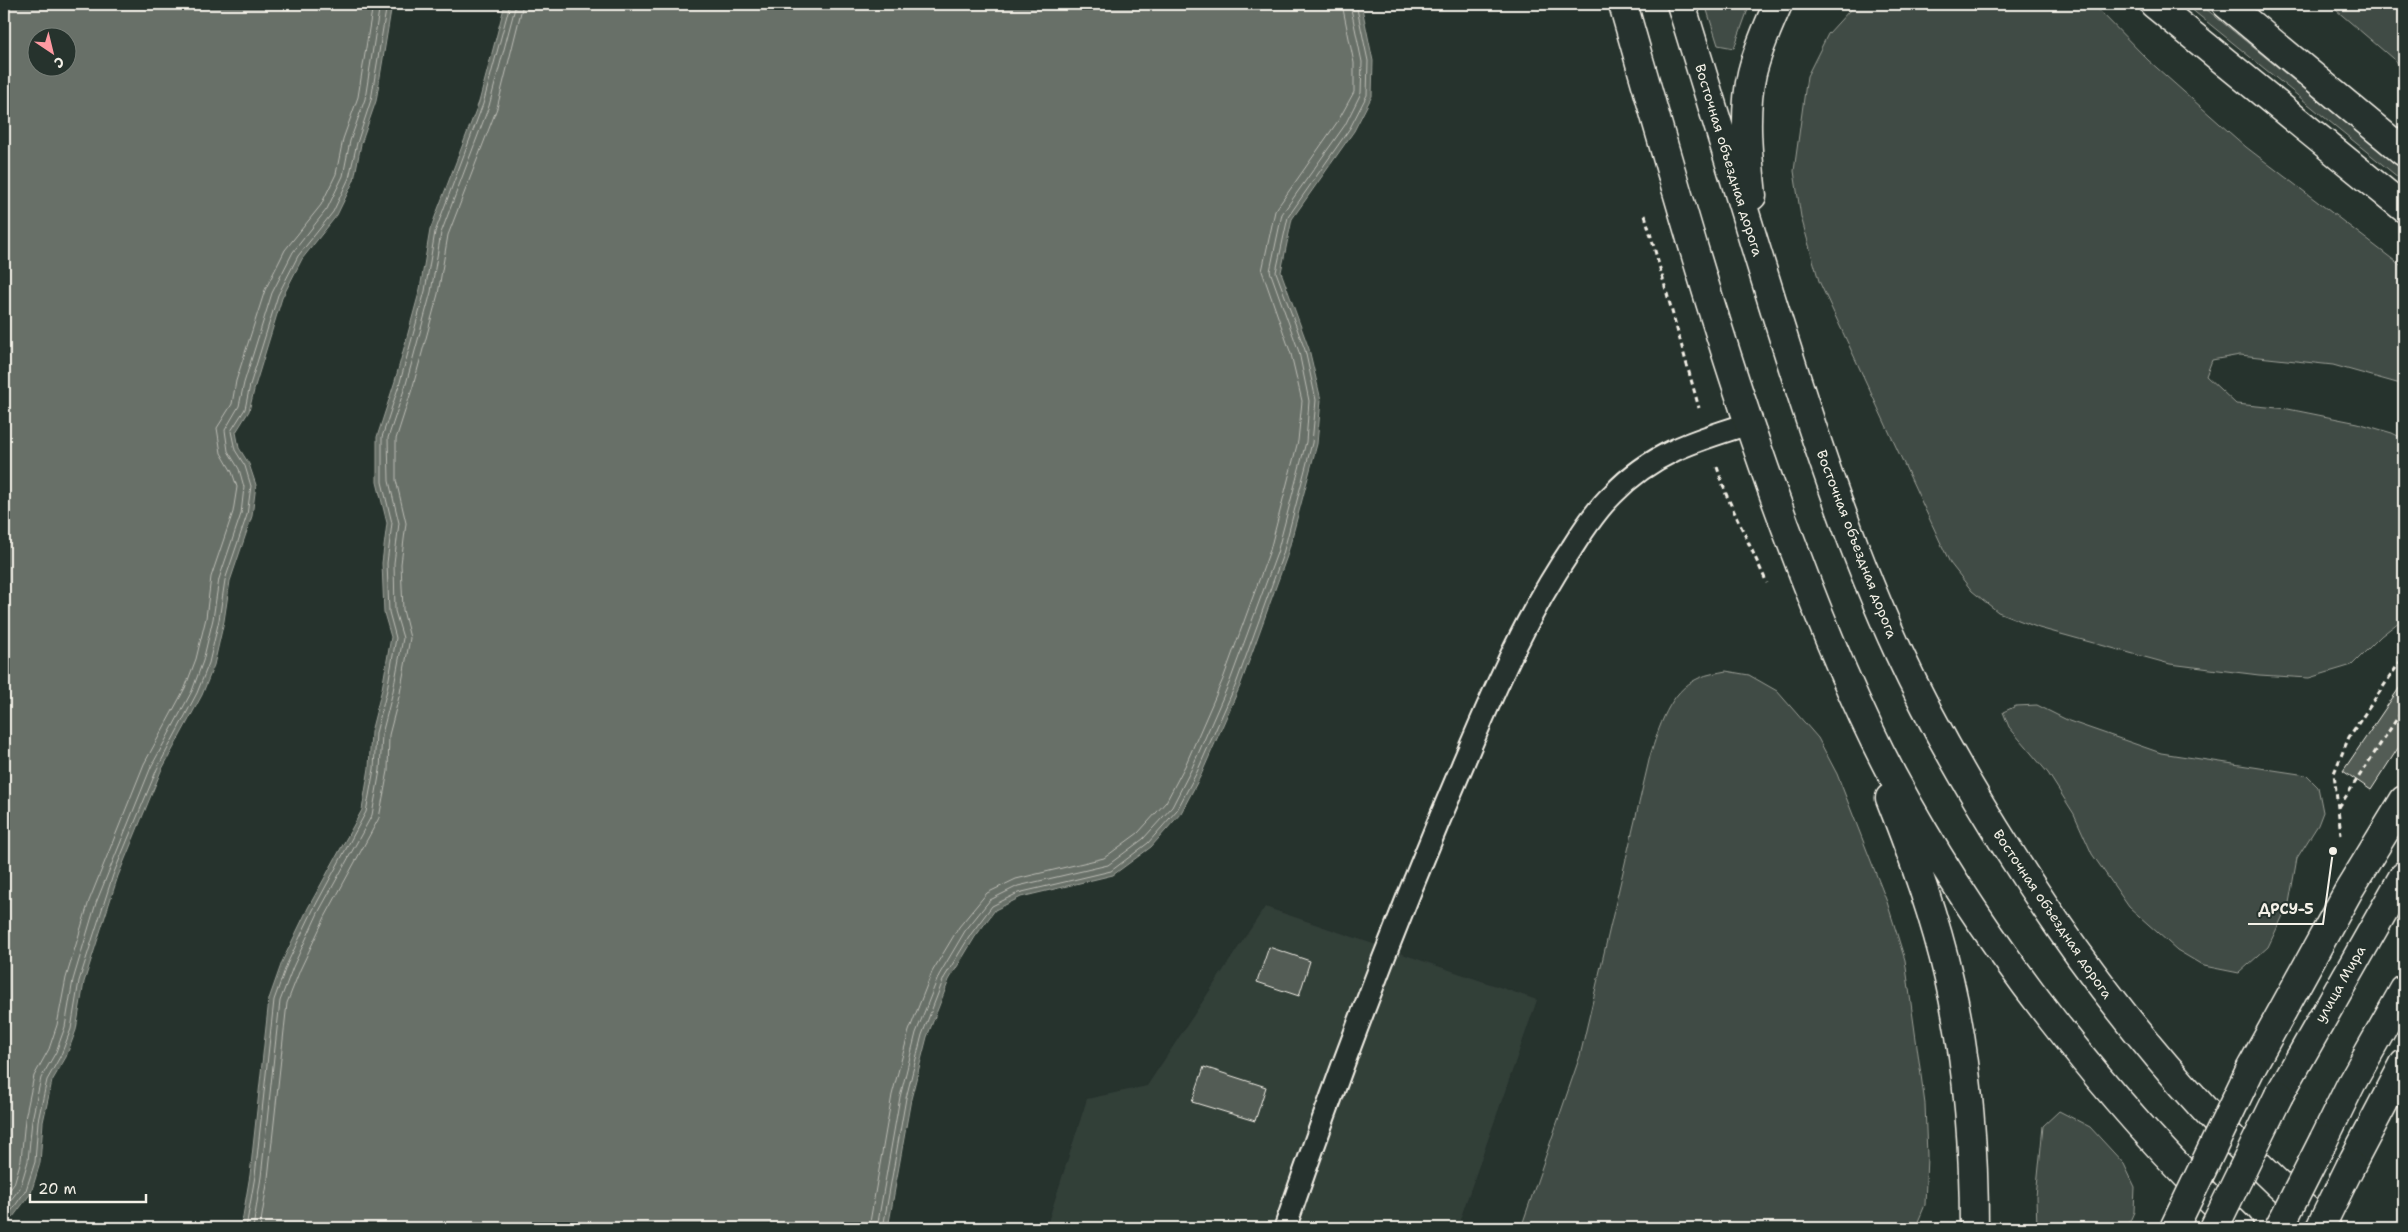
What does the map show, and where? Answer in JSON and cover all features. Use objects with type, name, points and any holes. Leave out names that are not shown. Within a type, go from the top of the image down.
[{"type":"main road","points":[[1624,4],[1748,424],[1803,574],[1846,680],[1924,893],[1949,979],[1965,1063],[1974,1156],[1974,1228]]},
{"type":"main road","name":"Восточная объездная дорога","points":[[1681,4],[1796,380],[1861,564],[1900,655],[1944,742],[1985,813],[2037,896],[2128,1022],[2186,1090],[2246,1153],[2327,1228]]},
{"type":"main road","points":[[1760,262],[1748,162],[1747,117],[1752,74],[1766,30],[1778,4]]},
{"type":"main road","points":[[2154,4],[2404,208]]},
{"type":"main road","points":[[2226,4],[2404,152]]},
{"type":"main road","points":[[1846,680],[1892,774],[1938,856],[2044,1008],[2157,1144],[2239,1228]]},
{"type":"main road","points":[[2174,1228],[2251,1068],[2349,890],[2404,800]]},
{"type":"main road","name":"улица Мира","points":[[2214,1228],[2279,1095],[2404,875]]},
{"type":"main road","points":[[2279,1228],[2351,1084],[2404,990]]},
{"type":"main road","points":[[2320,1228],[2404,1064]]},
{"type":"lane","points":[[1285,1228],[1378,972],[1434,832],[1524,628],[1549,581],[1581,533],[1612,494],[1637,473],[1662,454],[1748,424]]},
{"type":"path","points":[[2349,737],[2404,656]]},
{"type":"path","points":[[2339,807],[2404,708]]},
{"type":"shaded area","points":[[1705,4],[1750,4],[1734,48],[1718,45]]},
{"type":"shaded area","points":[[1859,4],[2093,4],[2148,60],[2246,147],[2404,268],[2404,385],[2333,365],[2240,355],[2212,360],[2206,376],[2236,404],[2288,409],[2358,423],[2392,433],[2404,439],[2404,618],[2381,636],[2352,665],[2309,678],[2259,675],[2170,664],[2039,628],[1998,612],[1972,591],[1950,563],[1819,281],[1801,217],[1794,171],[1807,76],[1828,34],[1849,11]]},
{"type":"shaded area","points":[[2185,4],[2200,4],[2404,170],[2404,182]]},
{"type":"shaded area","points":[[2329,4],[2404,4],[2404,69],[2399,64]]},
{"type":"shaded area","points":[[1726,671],[1749,675],[1777,691],[1818,738],[1837,774],[1887,902],[1905,960],[1925,1104],[1927,1156],[1925,1205],[1917,1224],[1911,1228],[1521,1228],[1580,1056],[1650,756],[1657,734],[1667,711],[1680,692],[1699,678]]},
{"type":"shaded area","points":[[2037,705],[2069,721],[2161,753],[2306,775],[2318,787],[2323,812],[2318,825],[2297,858],[2289,903],[2268,947],[2239,973],[2204,966],[2177,950],[2129,907],[2092,854],[2074,814],[2048,773],[2009,727],[2003,712],[2016,706]]},
{"type":"shaded area","points":[[1265,907],[1537,1000],[1457,1228],[1046,1228],[1087,1099],[1147,1086]]},
{"type":"shaded area","points":[[2059,1111],[2090,1127],[2124,1164],[2135,1187],[2134,1212],[2127,1228],[2037,1228],[2036,1197],[2043,1126]]},
{"type":"water","points":[[4,4],[392,4],[376,101],[361,144],[354,180],[337,215],[302,259],[282,298],[249,411],[236,432],[239,448],[249,464],[256,485],[252,516],[230,581],[224,621],[214,665],[202,695],[161,771],[118,876],[84,982],[76,1030],[66,1057],[52,1081],[43,1122],[40,1163],[31,1193],[13,1217],[4,1221]]},
{"type":"water","points":[[505,4],[1360,4],[1362,8],[1373,61],[1372,96],[1354,131],[1292,219],[1281,272],[1309,349],[1321,400],[1317,444],[1287,556],[1240,686],[1201,775],[1181,813],[1151,847],[1113,875],[1021,897],[995,910],[975,937],[949,980],[927,1037],[911,1099],[888,1228],[241,1228],[250,1175],[269,999],[282,962],[308,908],[362,810],[369,768],[371,732],[382,689],[391,637],[384,613],[382,563],[387,523],[377,482],[377,437],[395,381],[420,289],[430,230],[479,102]]},
{"type":"building","points":[[2404,681],[2404,739],[2371,790],[2343,771]]},
{"type":"building","points":[[1269,947],[1310,961],[1299,996],[1257,982]]},
{"type":"building","points":[[1204,1067],[1266,1087],[1255,1121],[1192,1102]]},
{"type":"place","name":"ДРСУ-5","points":[[2333,851]]}]
